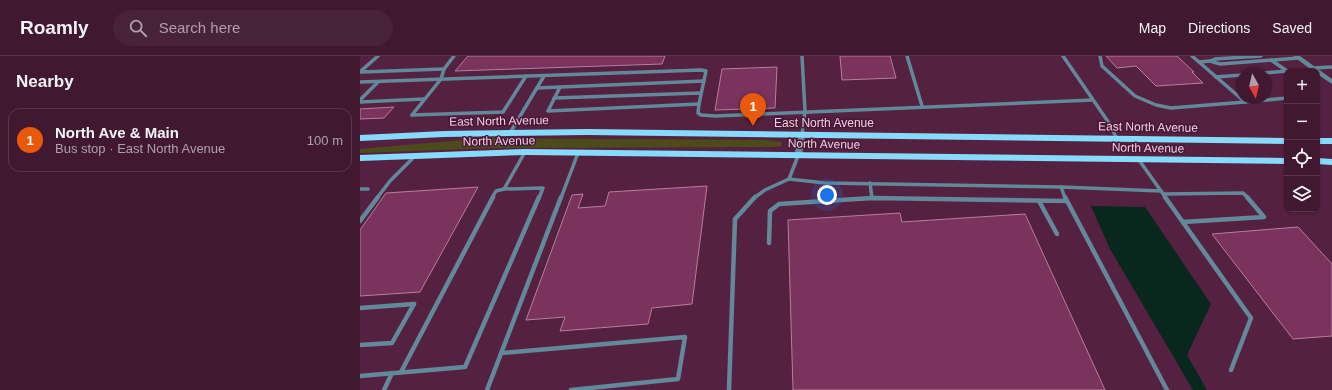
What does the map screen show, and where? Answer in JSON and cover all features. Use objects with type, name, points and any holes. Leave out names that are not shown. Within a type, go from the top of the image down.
[{"type":"main road","name":"East North Avenue","points":[[360,138],[510,133],[1284,140]]},
{"type":"main road","points":[[1320,141],[1332,141]]},
{"type":"main road","name":"North Avenue","points":[[360,158],[525,152],[1284,161]]},
{"type":"main road","points":[[1320,162],[1332,162]]},
{"type":"street","points":[[1297,57],[1313,68]]},
{"type":"street","points":[[1320,73],[1332,82]]},
{"type":"street","points":[[798,156],[802,135]]},
{"type":"lane","points":[[378,56],[361,72],[444,69]]},
{"type":"lane","points":[[454,56],[444,69],[441,79],[412,115],[503,112],[526,76]]},
{"type":"lane","points":[[802,56],[805,111],[802,135]]},
{"type":"lane","points":[[907,56],[922,106]]},
{"type":"lane","points":[[1063,56],[1109,123],[1117,139]]},
{"type":"lane","points":[[1100,56],[1102,66],[1135,96],[1156,105],[1171,108],[1236,103]]},
{"type":"lane","points":[[1192,56],[1236,94]]},
{"type":"lane","points":[[1210,62],[1215,59],[1261,56]]},
{"type":"lane","points":[[1199,62],[1220,64],[1297,57]]},
{"type":"lane","points":[[1271,59],[1284,69]]},
{"type":"lane","points":[[1320,69],[1332,67]]},
{"type":"lane","points":[[360,82],[700,70],[706,71],[698,113],[707,116],[1093,100]]},
{"type":"lane","points":[[1272,72],[1284,71]]},
{"type":"lane","points":[[1216,77],[1236,75]]},
{"type":"lane","points":[[510,133],[544,76]]},
{"type":"lane","points":[[360,101],[378,81]]},
{"type":"lane","points":[[537,88],[704,82]]},
{"type":"lane","points":[[560,87],[548,111],[699,104]]},
{"type":"lane","points":[[554,98],[701,93]]},
{"type":"lane","points":[[1272,99],[1284,98]]},
{"type":"lane","points":[[360,101],[424,99]]},
{"type":"lane","points":[[504,189],[525,152]]},
{"type":"lane","points":[[487,390],[578,153]]},
{"type":"lane","points":[[360,221],[390,181],[416,155]]},
{"type":"lane","points":[[789,179],[798,156]]},
{"type":"lane","points":[[1140,160],[1251,318],[1231,370]]},
{"type":"lane","points":[[729,390],[735,219],[742,208],[753,197],[768,187],[789,179],[824,183],[1061,187],[1162,192],[1243,193],[1264,217],[1183,222]]},
{"type":"lane","points":[[870,183],[872,198]]},
{"type":"lane","points":[[1061,187],[1066,201],[1167,390]]},
{"type":"lane","points":[[361,377],[465,367],[543,188],[504,189],[496,191],[401,372]]},
{"type":"lane","points":[[360,189],[368,189]]},
{"type":"lane","points":[[769,243],[770,211],[779,204],[872,198],[1066,201]]},
{"type":"lane","points":[[1039,201],[1057,234]]},
{"type":"lane","points":[[360,308],[414,304],[392,342],[360,346]]},
{"type":"lane","points":[[501,353],[684,337],[678,379],[570,390]]},
{"type":"lane","points":[[384,390],[392,373]]},
{"type":"shaded area","points":[[486,138],[765,140],[782,142],[781,146],[774,147],[491,148],[360,153],[360,149]]},
{"type":"shaded area","points":[[1091,206],[1145,207],[1211,304],[1187,355],[1207,390],[1193,390],[1110,249]]},
{"type":"building","points":[[468,56],[665,56],[662,64],[455,71]]},
{"type":"building","points":[[840,56],[890,56],[896,78],[842,80]]},
{"type":"building","points":[[1106,56],[1177,56],[1203,83],[1156,86],[1136,66],[1117,68]]},
{"type":"building","points":[[777,67],[775,108],[715,110],[722,69]]},
{"type":"building","points":[[394,107],[384,118],[360,119],[360,109]]},
{"type":"building","points":[[707,186],[692,304],[652,308],[648,324],[560,331],[565,317],[526,320],[572,195],[583,194],[578,208],[605,206],[609,192]]},
{"type":"building","points":[[478,187],[420,292],[360,296],[360,230],[386,193]]},
{"type":"building","points":[[900,213],[902,222],[1025,214],[1105,390],[793,390],[788,220]]},
{"type":"building","points":[[1298,227],[1332,264],[1332,336],[1293,339],[1212,234]]},
{"type":"place","name":"North Ave & Main","points":[[753,126]]}]
